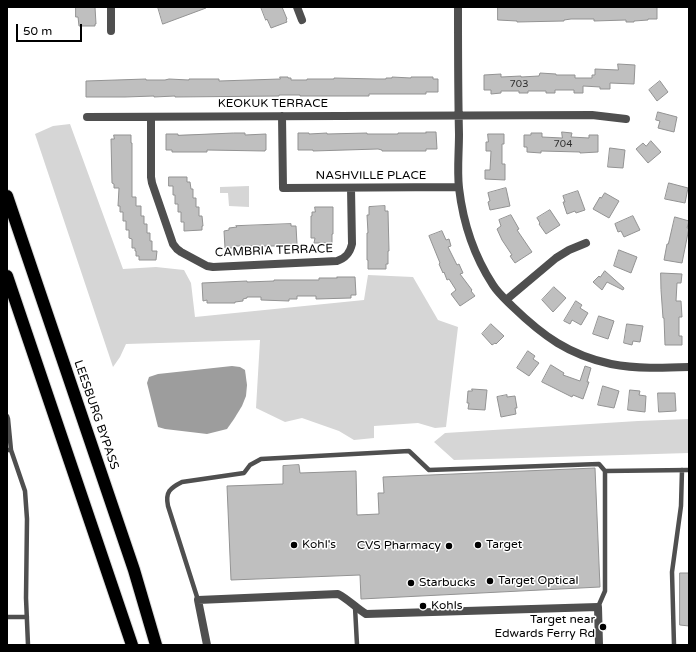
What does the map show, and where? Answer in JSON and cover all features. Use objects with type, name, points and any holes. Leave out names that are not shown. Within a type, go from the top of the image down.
[{"type":"highway","name":"LEESBURG BYPASS","points":[[7,196],[134,570],[156,645]]},
{"type":"highway","points":[[7,276],[132,645]]},
{"type":"street","points":[[111,7],[111,31]]},
{"type":"street","points":[[297,7],[302,20]]},
{"type":"street","points":[[458,7],[459,187],[467,229],[482,267],[493,286],[541,332],[576,353],[605,363],[631,367],[689,367]]},
{"type":"street","name":"KEOKUK TERRACE","points":[[87,117],[592,115],[626,119]]},
{"type":"street","name":"NASHVILLE PLACE","points":[[282,116],[283,188],[459,187]]},
{"type":"street","name":"CAMBRIA TERRACE","points":[[151,117],[151,177],[173,244],[181,252],[206,266],[214,267],[338,261],[343,259],[347,255],[352,244],[351,188]]},
{"type":"street","points":[[506,300],[556,258],[569,250],[586,243]]},
{"type":"street","points":[[207,645],[198,600],[338,594],[366,614],[598,607],[599,645]]},
{"type":"lane","points":[[7,416],[9,450],[25,491],[27,519],[26,598],[28,645]]},
{"type":"lane","points":[[198,600],[168,506],[168,491],[174,486],[182,482],[244,473],[250,465],[261,459],[408,451],[429,470],[599,464],[605,471],[605,592],[598,607]]},
{"type":"lane","points":[[674,645],[672,572],[681,506],[682,470]]},
{"type":"lane","points":[[605,471],[689,470]]},
{"type":"lane","points":[[356,607],[357,645]]},
{"type":"lane","points":[[7,617],[27,617]]},
{"type":"shaded area","points":[[70,124],[123,269],[156,267],[184,270],[191,283],[195,317],[364,300],[368,275],[413,277],[438,320],[458,327],[446,427],[435,428],[418,423],[374,426],[374,438],[354,440],[339,431],[302,418],[285,422],[256,408],[260,340],[126,344],[113,367],[35,134],[53,126]]},
{"type":"shaded area","points":[[249,186],[249,207],[229,206],[228,193],[220,193],[220,187]]},
{"type":"shaded area","points":[[232,366],[240,367],[245,370],[247,385],[246,396],[242,406],[227,429],[207,434],[158,427],[147,383],[149,377],[158,374]]},
{"type":"shaded area","points":[[689,419],[689,453],[454,460],[434,442],[445,433]]},
{"type":"building","points":[[76,7],[95,7],[95,26],[79,26],[78,17],[76,17]]},
{"type":"building","points":[[158,7],[206,7],[206,8],[163,24]]},
{"type":"building","points":[[261,7],[282,7],[287,22],[271,28]]},
{"type":"building","points":[[498,7],[657,7],[657,19],[634,22],[626,22],[626,20],[594,21],[594,19],[571,19],[564,21],[517,22],[498,20]]},
{"type":"building","points":[[618,64],[635,65],[634,84],[610,83],[610,89],[583,86],[583,93],[574,93],[574,90],[555,90],[555,93],[546,93],[546,91],[528,91],[528,93],[519,93],[519,91],[501,91],[501,93],[491,94],[491,90],[484,90],[484,75],[501,74],[501,77],[521,77],[539,76],[540,73],[575,75],[575,78],[592,78],[592,75],[595,75],[595,69],[618,70]]},
{"type":"building","points":[[280,77],[288,77],[291,78],[291,80],[307,80],[334,78],[386,79],[392,77],[433,77],[433,79],[438,79],[438,92],[426,92],[426,94],[369,94],[369,96],[279,95],[86,97],[86,81],[219,79],[219,81],[280,79]]},
{"type":"building","points":[[660,81],[668,92],[657,101],[649,90]]},
{"type":"building","points":[[658,112],[677,117],[674,132],[658,128],[660,121],[656,120]]},
{"type":"building","points":[[436,132],[437,149],[426,149],[426,151],[382,151],[378,149],[298,150],[298,133],[398,134]]},
{"type":"building","points":[[562,132],[572,133],[571,137],[589,138],[589,135],[598,135],[598,152],[580,153],[541,151],[541,153],[527,152],[527,147],[524,147],[524,135],[531,135],[531,133],[542,133],[542,137],[562,138]]},
{"type":"building","points":[[245,133],[245,135],[266,134],[266,150],[207,150],[207,152],[172,152],[172,150],[166,150],[166,134]]},
{"type":"building","points":[[488,134],[504,134],[504,144],[502,144],[502,164],[505,164],[505,180],[485,179],[485,170],[490,170],[491,151],[486,151]]},
{"type":"building","points":[[114,135],[131,135],[132,197],[136,197],[136,206],[141,206],[141,216],[144,216],[144,224],[147,224],[147,233],[150,233],[150,241],[152,241],[152,251],[157,251],[156,260],[139,260],[139,256],[136,256],[135,248],[132,248],[132,239],[129,238],[129,230],[126,230],[126,221],[123,221],[123,212],[120,212],[120,206],[118,206],[119,188],[114,188],[114,184],[112,183],[111,139],[114,139]]},
{"type":"building","points":[[651,141],[661,152],[648,163],[636,149],[643,143],[646,146]]},
{"type":"building","points":[[610,148],[625,150],[623,168],[608,167]]},
{"type":"building","points":[[169,177],[187,177],[187,182],[190,182],[191,189],[193,189],[193,198],[196,198],[196,207],[199,207],[199,216],[202,216],[202,230],[184,231],[184,222],[181,222],[181,212],[178,212],[178,204],[175,204],[173,186],[169,186]]},
{"type":"building","points":[[669,183],[688,188],[685,203],[665,199]]},
{"type":"building","points":[[506,188],[510,206],[490,210],[488,193]]},
{"type":"building","points":[[578,191],[585,210],[567,214],[563,202],[565,202],[563,196]]},
{"type":"building","points":[[605,193],[619,201],[609,218],[593,209],[600,197],[601,198]]},
{"type":"building","points":[[385,206],[385,211],[388,211],[388,264],[386,264],[386,269],[368,269],[367,215],[369,215],[369,207]]},
{"type":"building","points":[[315,207],[333,207],[332,243],[314,243],[315,238],[311,238],[311,216],[312,212],[315,212]]},
{"type":"building","points":[[550,210],[560,225],[546,234],[537,218]]},
{"type":"building","points":[[511,215],[519,229],[517,230],[532,252],[515,263],[497,229],[501,226],[499,220]]},
{"type":"building","points":[[633,216],[640,230],[624,237],[621,231],[618,232],[615,224]]},
{"type":"building","points":[[675,217],[689,221],[682,263],[664,260]]},
{"type":"building","points":[[291,224],[291,226],[296,226],[297,244],[278,246],[234,246],[234,248],[225,248],[224,231],[229,230],[229,228],[237,227],[236,226]]},
{"type":"building","points":[[442,231],[446,240],[449,239],[451,246],[448,247],[463,273],[460,274],[475,296],[460,306],[451,294],[456,290],[449,279],[447,280],[444,272],[443,273],[429,236]]},
{"type":"building","points":[[619,250],[637,257],[631,273],[614,266]]},
{"type":"building","points":[[605,271],[624,288],[623,290],[607,282],[602,290],[593,282]]},
{"type":"building","points":[[661,273],[682,274],[681,283],[677,283],[676,301],[681,301],[682,317],[679,317],[679,336],[682,336],[682,345],[665,345]]},
{"type":"building","points":[[355,277],[356,295],[351,295],[351,298],[316,299],[316,296],[297,296],[297,299],[289,299],[289,301],[261,300],[261,297],[247,297],[243,299],[243,301],[235,303],[207,303],[207,300],[203,301],[202,283],[319,280],[319,278]]},
{"type":"building","points":[[554,287],[566,298],[553,312],[542,300]]},
{"type":"building","points":[[576,301],[582,305],[580,308],[588,313],[581,325],[572,320],[570,324],[564,321]]},
{"type":"building","points":[[599,316],[614,321],[608,339],[593,334]]},
{"type":"building","points":[[491,324],[504,336],[496,344],[495,343],[492,345],[482,334]]},
{"type":"building","points":[[627,324],[643,326],[640,342],[633,341],[632,345],[624,343]]},
{"type":"building","points":[[528,351],[535,356],[533,359],[539,363],[529,376],[517,368]]},
{"type":"building","points":[[551,365],[564,373],[563,375],[580,381],[585,366],[591,368],[587,382],[589,382],[583,399],[573,395],[572,397],[542,382]]},
{"type":"building","points":[[603,386],[619,391],[614,408],[598,405]]},
{"type":"building","points":[[472,389],[487,390],[485,410],[468,409],[468,391],[472,391]]},
{"type":"building","points":[[630,390],[640,391],[639,395],[646,396],[645,412],[628,410]]},
{"type":"building","points":[[658,393],[675,393],[676,411],[659,412]]},
{"type":"building","points":[[507,395],[507,397],[515,396],[517,408],[515,408],[516,414],[501,417],[497,397]]},
{"type":"building","name":"Target","points":[[299,465],[300,473],[356,471],[357,515],[379,514],[378,493],[384,493],[383,477],[595,468],[600,587],[361,599],[360,575],[231,580],[227,486],[283,484],[283,466]]},
{"type":"building","points":[[680,573],[689,573],[689,626],[680,625]]},
{"type":"place","name":"Kohl's","points":[[294,545]]},
{"type":"place","name":"Target","points":[[478,545]]},
{"type":"place","name":"CVS Pharmacy","points":[[449,546]]},
{"type":"place","name":"Target Optical","points":[[490,581]]},
{"type":"place","name":"Starbucks","points":[[411,583]]},
{"type":"place","name":"Kohls","points":[[423,606]]},
{"type":"place","name":"Target near Edwards Ferry Rd","points":[[603,627]]}]
